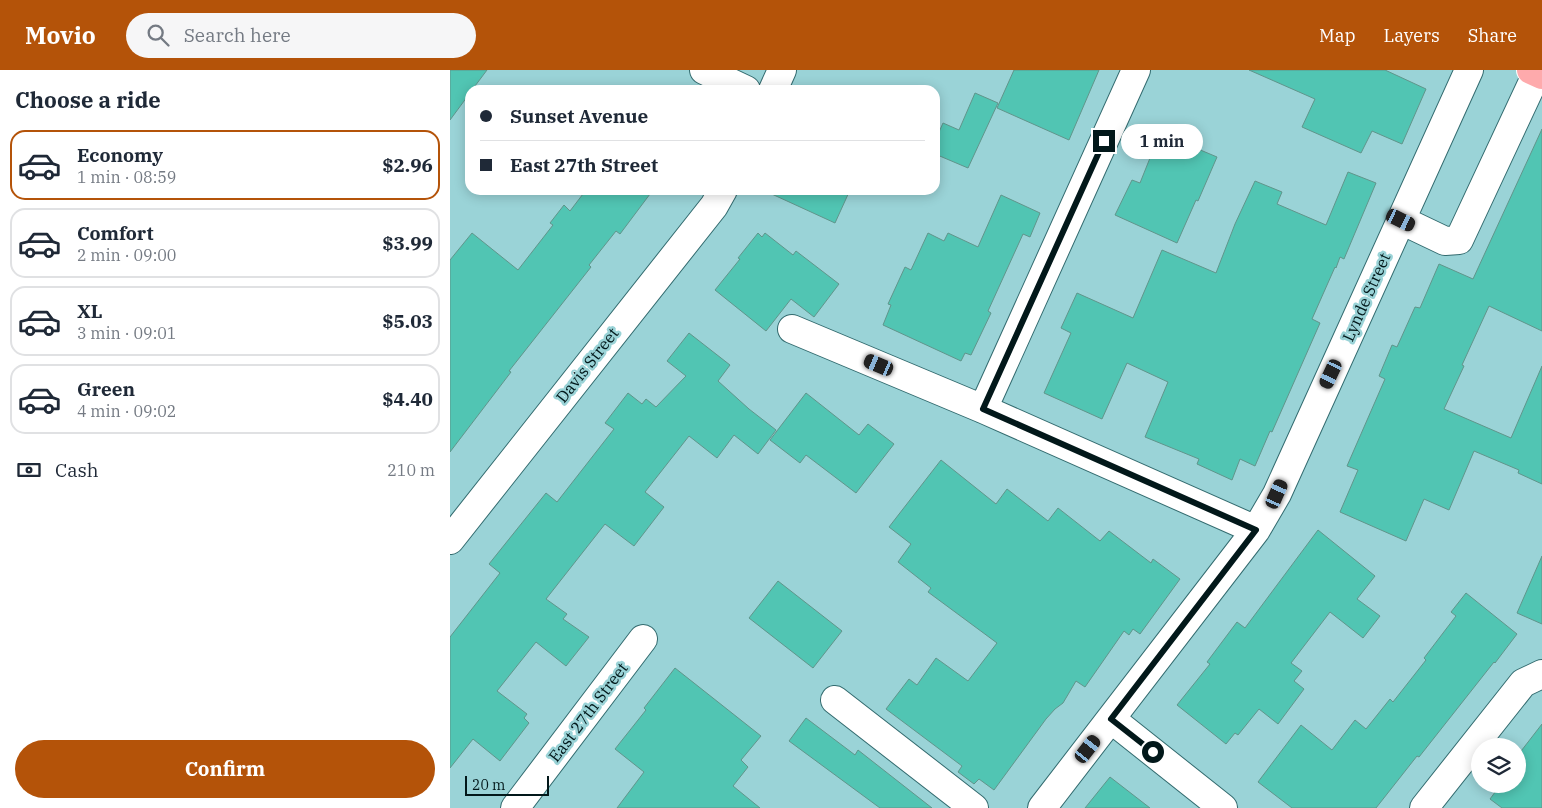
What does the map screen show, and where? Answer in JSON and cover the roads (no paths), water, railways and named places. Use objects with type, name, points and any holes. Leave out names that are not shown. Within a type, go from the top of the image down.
[{"type":"street","points":[[704,70],[736,85]]},
{"type":"street","points":[[775,85],[782,70]]},
{"type":"street","points":[[983,409],[1136,70]]},
{"type":"street","name":"Lynde Street","points":[[1042,808],[1256,530],[1277,494],[1469,70]]},
{"type":"street","points":[[1401,220],[1445,241],[1459,240],[1537,72]]},
{"type":"street","name":"Davis Street","points":[[450,540],[714,206],[720,195]]},
{"type":"street","points":[[792,329],[983,409],[1256,530]]},
{"type":"street","name":"East 27th Street","points":[[515,808],[643,639]]},
{"type":"street","points":[[1424,808],[1522,683],[1542,674]]},
{"type":"street","points":[[835,700],[974,808]]},
{"type":"street","points":[[1111,719],[1223,808]]}]
